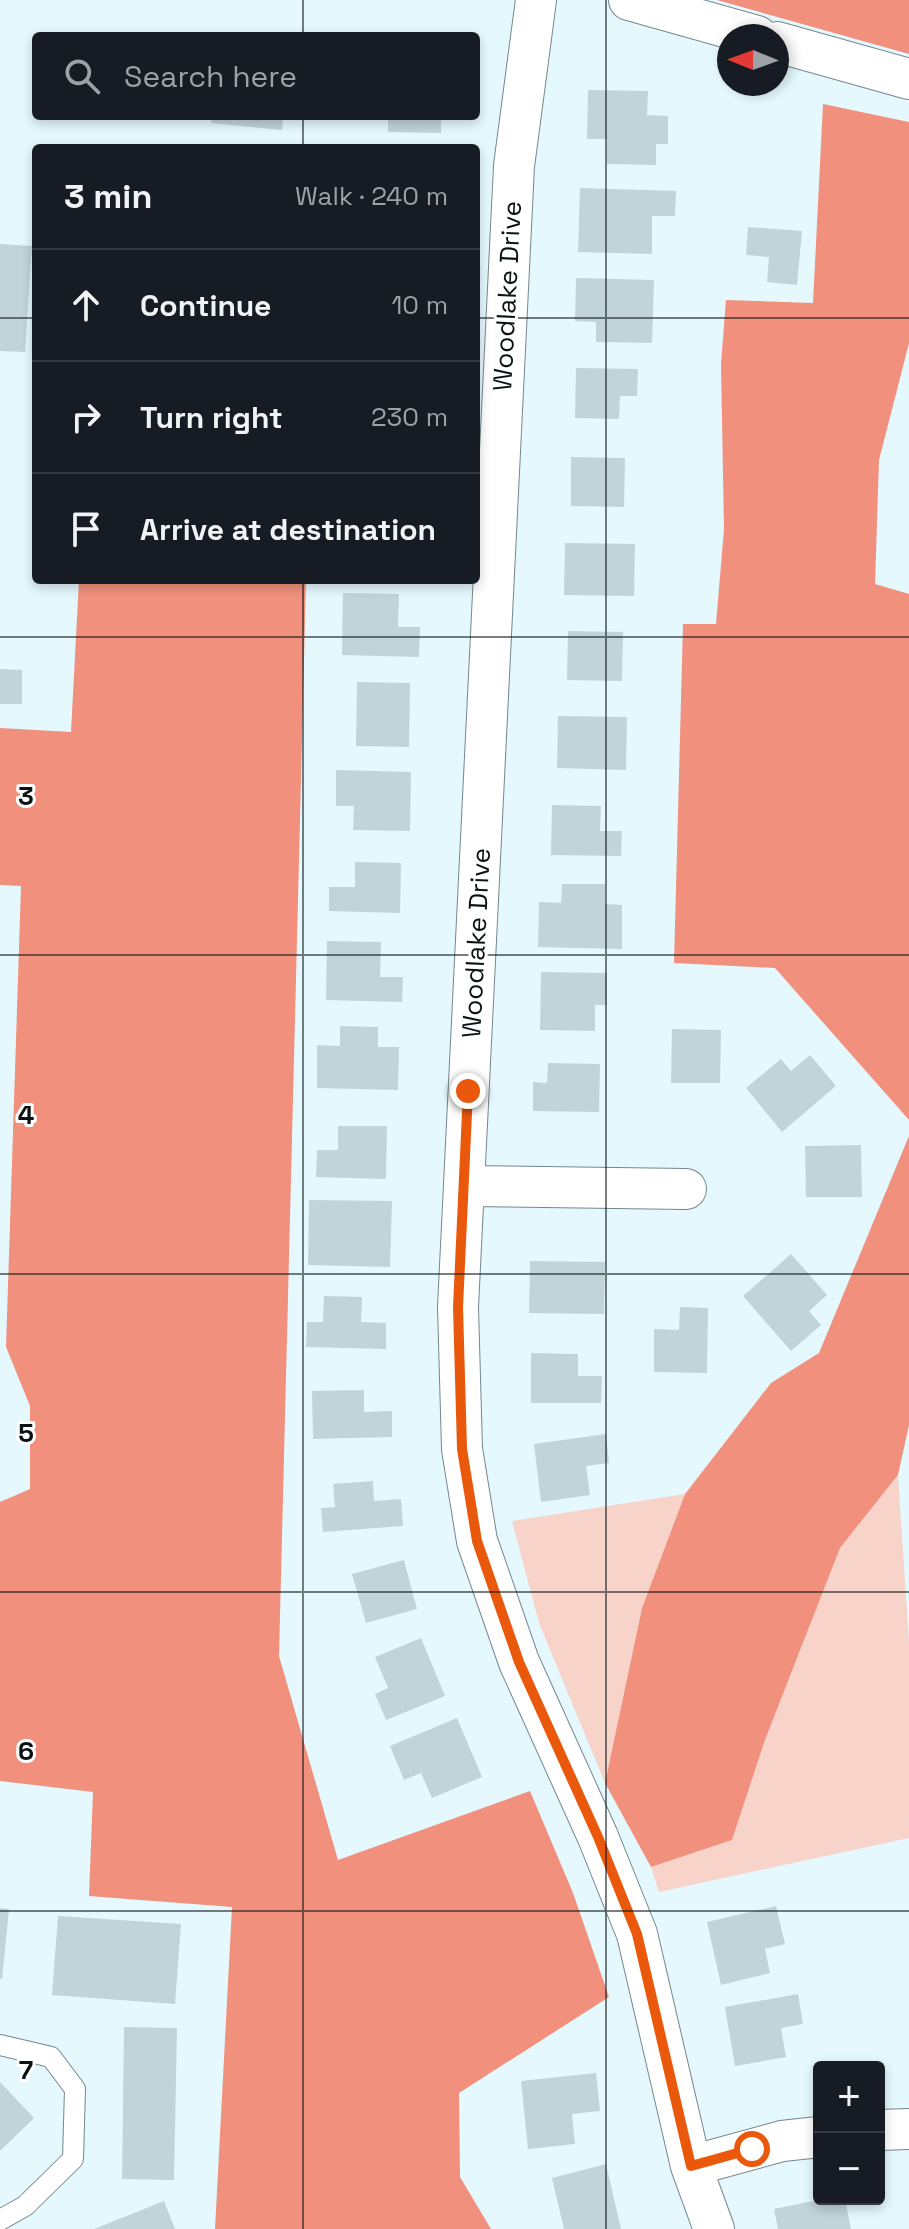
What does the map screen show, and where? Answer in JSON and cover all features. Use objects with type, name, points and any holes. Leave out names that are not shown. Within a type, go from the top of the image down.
[{"type":"street","name":"Woodlake Drive","points":[[536,0],[514,166],[458,1307],[461,1433],[477,1541],[519,1662],[598,1837],[637,1934],[691,2166],[714,2229]]},
{"type":"street","points":[[629,0],[717,25]]},
{"type":"street","points":[[789,45],[909,79]]},
{"type":"street","points":[[464,1186],[686,1189]]},
{"type":"street","points":[[885,2130],[909,2129]]},
{"type":"street","points":[[691,2166],[782,2141],[813,2138]]},
{"type":"lane","points":[[0,2045],[51,2057],[75,2089],[73,2159],[25,2206],[0,2220]]},
{"type":"shaded area","points":[[717,0],[909,0],[909,54]]},
{"type":"shaded area","points":[[823,104],[909,122],[909,343],[879,460],[875,584],[909,594],[909,1120],[775,968],[674,963],[683,624],[716,624],[724,529],[721,364],[726,300],[813,303]]},
{"type":"shaded area","points":[[79,584],[306,584],[279,1656],[338,1860],[530,1791],[573,1893],[609,1997],[459,2093],[460,2177],[491,2229],[215,2229],[232,1907],[89,1896],[93,1792],[0,1781],[0,1502],[30,1489],[30,1406],[6,1347],[21,886],[0,885],[0,728],[71,732]]},
{"type":"shaded area","points":[[909,1136],[909,1425],[898,1475],[840,1548],[765,1740],[732,1840],[651,1867],[605,1783],[642,1608],[685,1494],[771,1383],[819,1353]]},
{"type":"shaded area","points":[[898,1475],[909,1643],[909,1838],[659,1892],[651,1867],[732,1840],[765,1740],[840,1548]]},
{"type":"shaded area","points":[[685,1494],[642,1608],[605,1783],[539,1623],[512,1521]]},
{"type":"building","points":[[588,90],[648,91],[647,115],[668,116],[668,144],[656,144],[656,165],[607,164],[607,139],[587,139]]},
{"type":"building","points":[[211,120],[283,120],[282,130],[211,123]]},
{"type":"building","points":[[388,120],[441,120],[441,133],[388,132]]},
{"type":"building","points":[[580,188],[676,191],[675,216],[652,216],[652,254],[578,252]]},
{"type":"building","points":[[748,227],[802,231],[797,285],[767,282],[769,257],[746,255]]},
{"type":"building","points":[[0,244],[32,246],[25,352],[0,351]]},
{"type":"building","points":[[576,278],[654,280],[652,343],[596,342],[596,322],[575,321]]},
{"type":"building","points":[[576,368],[638,369],[637,396],[620,396],[619,419],[575,418]]},
{"type":"building","points":[[571,457],[625,458],[624,507],[571,506]]},
{"type":"building","points":[[565,543],[635,544],[634,596],[564,595]]},
{"type":"building","points":[[343,593],[399,594],[398,627],[420,627],[419,657],[342,655]]},
{"type":"building","points":[[568,631],[623,632],[622,681],[567,680]]},
{"type":"building","points":[[0,669],[22,670],[22,704],[0,704]]},
{"type":"building","points":[[357,682],[410,683],[409,747],[356,746]]},
{"type":"building","points":[[558,716],[627,717],[626,770],[557,768]]},
{"type":"building","points":[[336,770],[411,772],[410,831],[353,830],[354,806],[336,806]]},
{"type":"building","points":[[552,805],[601,806],[600,831],[622,831],[621,856],[551,855]]},
{"type":"building","points":[[355,862],[401,863],[400,913],[329,911],[329,887],[355,887]]},
{"type":"building","points":[[562,884],[605,884],[605,904],[622,905],[622,949],[538,947],[539,902],[561,903]]},
{"type":"building","points":[[327,941],[381,942],[380,977],[403,977],[402,1002],[326,1000]]},
{"type":"building","points":[[541,972],[607,973],[607,1005],[595,1005],[595,1031],[540,1030]]},
{"type":"building","points":[[340,1026],[378,1027],[378,1047],[399,1047],[398,1090],[317,1088],[317,1045],[340,1046]]},
{"type":"building","points":[[672,1029],[721,1030],[720,1083],[671,1083]]},
{"type":"building","points":[[810,1055],[836,1086],[782,1132],[746,1088],[781,1059],[791,1071]]},
{"type":"building","points":[[548,1063],[600,1064],[599,1112],[533,1111],[533,1082],[547,1083]]},
{"type":"building","points":[[338,1126],[387,1126],[386,1179],[316,1177],[317,1150],[338,1150]]},
{"type":"building","points":[[861,1145],[862,1197],[806,1197],[805,1146]]},
{"type":"building","points":[[309,1200],[392,1201],[390,1267],[308,1265]]},
{"type":"building","points":[[791,1254],[827,1295],[809,1311],[821,1325],[791,1351],[743,1296]]},
{"type":"building","points":[[530,1261],[605,1262],[604,1314],[529,1313]]},
{"type":"building","points":[[324,1296],[362,1297],[361,1322],[386,1323],[386,1349],[306,1347],[307,1322],[323,1322]]},
{"type":"building","points":[[680,1307],[708,1308],[707,1373],[654,1372],[654,1329],[679,1330]]},
{"type":"building","points":[[531,1353],[578,1354],[578,1376],[602,1376],[601,1403],[531,1403]]},
{"type":"building","points":[[364,1390],[364,1412],[392,1411],[392,1437],[313,1439],[312,1391]]},
{"type":"building","points":[[606,1434],[609,1463],[586,1466],[590,1495],[541,1502],[534,1444]]},
{"type":"building","points":[[373,1481],[374,1501],[401,1499],[403,1526],[323,1532],[321,1508],[335,1507],[333,1484]]},
{"type":"building","points":[[404,1560],[417,1609],[366,1623],[352,1574]]},
{"type":"building","points":[[421,1638],[445,1696],[386,1720],[375,1694],[388,1688],[375,1657]]},
{"type":"building","points":[[457,1718],[482,1777],[432,1798],[421,1773],[404,1780],[390,1746]]},
{"type":"building","points":[[776,1906],[785,1944],[765,1949],[770,1973],[721,1985],[707,1922]]},
{"type":"building","points":[[0,1908],[9,1909],[2,1979],[0,1979]]},
{"type":"building","points":[[58,1916],[181,1924],[175,2004],[52,1995]]},
{"type":"building","points":[[798,1994],[803,2024],[781,2028],[786,2057],[735,2066],[725,2007]]},
{"type":"building","points":[[124,2027],[177,2028],[174,2180],[122,2179]]},
{"type":"building","points":[[596,2073],[600,2111],[572,2114],[575,2144],[528,2149],[521,2081]]},
{"type":"building","points":[[0,2082],[34,2118],[0,2151]]},
{"type":"building","points":[[606,2164],[621,2229],[564,2229],[552,2178]]},
{"type":"building","points":[[164,2201],[175,2229],[94,2229]]},
{"type":"building","points":[[813,2201],[813,2205],[846,2205],[851,2229],[778,2229],[774,2209]]},
{"type":"route","points":[[468,1091],[458,1307],[462,1449],[477,1541],[519,1662],[598,1837],[637,1934],[691,2166],[752,2149]]}]
